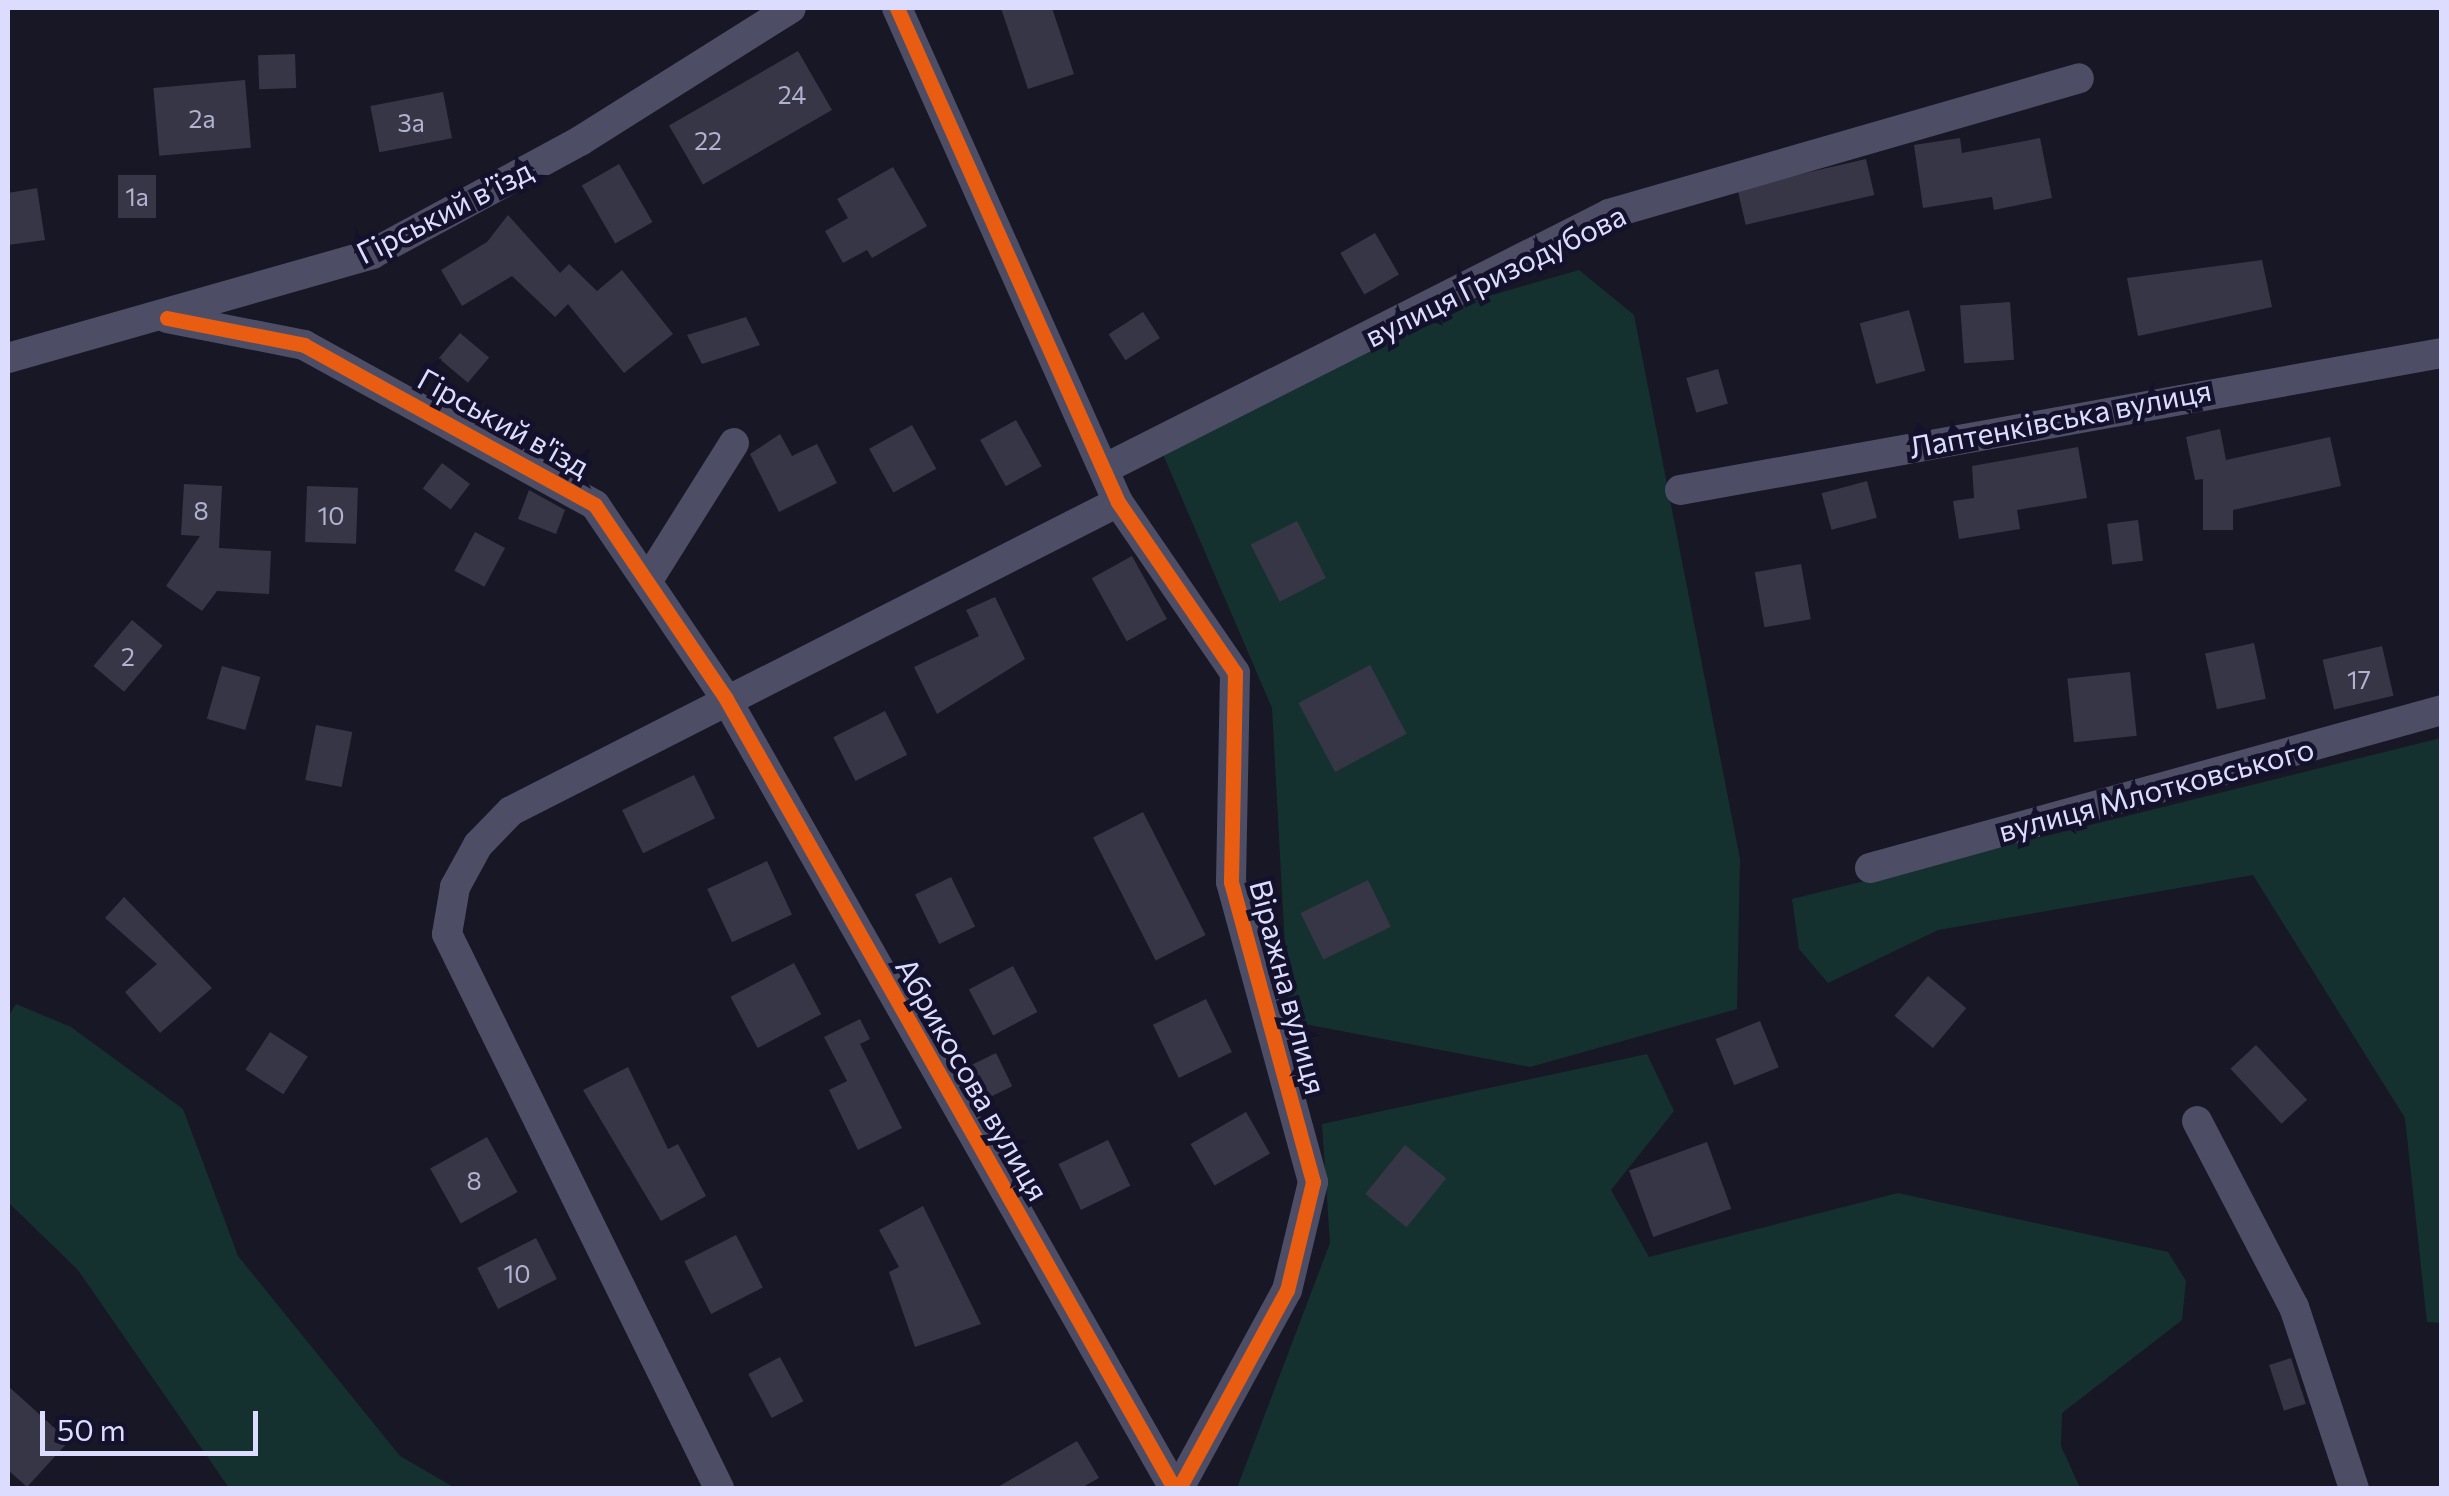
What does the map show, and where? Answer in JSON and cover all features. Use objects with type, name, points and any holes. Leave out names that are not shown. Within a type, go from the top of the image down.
[{"type":"street","name":"Гірський в’їзд","points":[[8,358],[167,318],[372,254],[580,141],[790,8]]},
{"type":"street","points":[[719,1488],[447,934],[463,873],[511,811],[725,698],[1118,502],[897,8]]},
{"type":"street","name":"вулиця Гризодубова","points":[[1104,470],[1609,214],[2079,78]]},
{"type":"street","name":"Гірський в'їзд","points":[[167,318],[304,346],[496,444],[595,505],[650,577],[725,698]]},
{"type":"street","name":"Лаптенківська вулиця","points":[[1680,490],[2442,353]]},
{"type":"street","points":[[650,577],[734,443]]},
{"type":"street","name":"Віражна вулиця","points":[[1118,502],[1234,673],[1231,882],[1312,1182],[1287,1290],[1177,1488]]},
{"type":"street","name":"Абрикосова вулиця","points":[[725,698],[1177,1488]]},
{"type":"street","name":"вулиця Млотковського","points":[[1870,868],[2442,710]]},
{"type":"street","points":[[2197,1121],[2294,1307],[2354,1488]]},
{"type":"green space","points":[[1579,270],[1634,315],[1740,859],[1737,1009],[1530,1067],[1289,1021],[1272,708],[1162,452],[1371,330]]},
{"type":"green space","points":[[2441,738],[2441,1323],[2427,1322],[2405,1118],[2253,875],[1938,930],[1828,983],[1799,949],[1792,899]]},
{"type":"green space","points":[[16,1004],[71,1027],[183,1109],[238,1256],[400,1456],[455,1488],[229,1488],[78,1270],[8,1202],[8,1017]]},
{"type":"green space","points":[[1647,1054],[1674,1111],[1611,1190],[1649,1257],[1898,1193],[2168,1252],[2186,1281],[2182,1320],[2062,1413],[2061,1446],[2080,1488],[1237,1488],[1330,1243],[1322,1124]]},
{"type":"building","points":[[1001,8],[1052,8],[1074,74],[1028,89]]},
{"type":"building","points":[[798,51],[832,110],[703,184],[669,126]]},
{"type":"building","points":[[295,54],[296,88],[259,89],[258,55]]},
{"type":"building","points":[[245,80],[251,148],[159,156],[153,88]]},
{"type":"building","points":[[443,92],[452,138],[379,152],[370,106]]},
{"type":"building","points":[[1960,138],[1962,153],[2040,138],[2052,198],[1994,210],[1992,197],[1923,208],[1914,145]]},
{"type":"building","points":[[1866,159],[1874,195],[1746,225],[1737,189]]},
{"type":"building","points":[[619,164],[652,222],[615,244],[582,186]]},
{"type":"building","points":[[893,167],[927,226],[872,258],[867,250],[843,263],[825,231],[848,218],[837,199]]},
{"type":"building","points":[[118,175],[156,175],[156,218],[118,218]]},
{"type":"building","points":[[37,188],[45,240],[8,245],[8,193]]},
{"type":"building","points":[[508,215],[560,273],[569,264],[597,291],[622,270],[673,334],[624,373],[568,304],[555,317],[512,276],[462,306],[441,270],[487,242]]},
{"type":"building","points":[[1375,233],[1399,275],[1364,295],[1340,253]]},
{"type":"building","points":[[2262,260],[2272,307],[2138,336],[2127,278]]},
{"type":"building","points":[[2010,302],[2014,360],[1964,363],[1960,305]]},
{"type":"building","points":[[1909,310],[1925,371],[1876,384],[1860,323]]},
{"type":"building","points":[[1143,312],[1160,338],[1125,360],[1109,334]]},
{"type":"building","points":[[746,317],[760,345],[702,364],[687,335]]},
{"type":"building","points":[[460,333],[489,357],[468,383],[439,358]]},
{"type":"building","points":[[1718,369],[1728,404],[1696,413],[1686,378]]},
{"type":"building","points":[[1016,420],[1042,466],[1006,486],[980,440]]},
{"type":"building","points":[[912,425],[936,469],[893,492],[869,449]]},
{"type":"building","points":[[2220,429],[2226,460],[2330,437],[2341,486],[2233,510],[2233,530],[2203,530],[2203,479],[2195,480],[2186,437]]},
{"type":"building","points":[[780,434],[792,456],[817,444],[837,483],[779,512],[750,454]]},
{"type":"building","points":[[2078,447],[2087,498],[2017,510],[2020,529],[1959,539],[1953,501],[1974,498],[1972,466]]},
{"type":"building","points":[[442,463],[470,484],[451,510],[423,489]]},
{"type":"building","points":[[1867,481],[1877,518],[1831,530],[1822,493]]},
{"type":"building","points":[[184,484],[222,486],[219,548],[271,551],[269,594],[217,591],[202,611],[166,586],[200,536],[181,535]]},
{"type":"building","points":[[307,486],[358,488],[356,544],[305,542]]},
{"type":"building","points":[[529,490],[565,510],[556,534],[518,519]]},
{"type":"building","points":[[2138,520],[2143,561],[2112,564],[2107,524]]},
{"type":"building","points":[[1297,521],[1326,578],[1280,602],[1251,545]]},
{"type":"building","points":[[475,532],[505,548],[484,587],[454,571]]},
{"type":"building","points":[[1132,556],[1167,619],[1127,641],[1092,578]]},
{"type":"building","points":[[1801,564],[1811,619],[1764,627],[1755,572]]},
{"type":"building","points":[[995,597],[1025,659],[937,714],[914,667],[979,636],[966,610]]},
{"type":"building","points":[[132,620],[163,646],[124,692],[93,666]]},
{"type":"building","points":[[2254,643],[2266,699],[2217,709],[2205,653]]},
{"type":"building","points":[[2382,646],[2393,696],[2334,709],[2323,660]]},
{"type":"building","points":[[1370,665],[1407,734],[1335,772],[1298,703]]},
{"type":"building","points":[[222,666],[260,677],[245,730],[207,719]]},
{"type":"building","points":[[2130,672],[2137,736],[2074,742],[2067,679]]},
{"type":"building","points":[[885,711],[907,755],[856,781],[833,737]]},
{"type":"building","points":[[316,725],[352,732],[342,787],[305,780]]},
{"type":"building","points":[[694,775],[715,818],[643,853],[622,810]]},
{"type":"building","points":[[1143,812],[1206,935],[1156,960],[1093,837]]},
{"type":"building","points":[[767,861],[792,914],[732,942],[707,889]]},
{"type":"building","points":[[951,877],[975,926],[939,944],[915,895]]},
{"type":"building","points":[[1368,880],[1391,927],[1323,960],[1301,913]]},
{"type":"building","points":[[124,897],[212,988],[160,1033],[125,992],[157,964],[105,918]]},
{"type":"building","points":[[794,963],[821,1014],[758,1048],[730,997]]},
{"type":"building","points":[[1013,966],[1037,1012],[993,1035],[969,989]]},
{"type":"building","points":[[1928,976],[1966,1008],[1933,1048],[1895,1016]]},
{"type":"building","points":[[1206,999],[1232,1052],[1179,1078],[1153,1025]]},
{"type":"building","points":[[860,1019],[870,1039],[860,1044],[902,1128],[858,1150],[829,1090],[847,1081],[824,1037]]},
{"type":"building","points":[[1760,1021],[1779,1067],[1734,1085],[1715,1039]]},
{"type":"building","points":[[270,1032],[308,1057],[283,1094],[245,1070]]},
{"type":"building","points":[[2256,1045],[2307,1100],[2282,1124],[2230,1069]]},
{"type":"building","points":[[996,1053],[1012,1086],[986,1099],[970,1066]]},
{"type":"building","points":[[628,1067],[668,1149],[678,1144],[706,1196],[661,1221],[583,1090]]},
{"type":"building","points":[[1246,1112],[1270,1154],[1215,1186],[1191,1144]]},
{"type":"building","points":[[487,1137],[518,1192],[461,1224],[430,1169]]},
{"type":"building","points":[[1108,1140],[1130,1186],[1081,1210],[1059,1164]]},
{"type":"building","points":[[1707,1142],[1731,1209],[1653,1237],[1629,1170]]},
{"type":"building","points":[[1405,1145],[1446,1178],[1407,1227],[1365,1194]]},
{"type":"building","points":[[923,1206],[981,1324],[915,1347],[889,1272],[899,1267],[879,1230]]},
{"type":"building","points":[[736,1235],[763,1288],[711,1314],[684,1261]]},
{"type":"building","points":[[536,1238],[557,1279],[498,1309],[477,1268]]},
{"type":"building","points":[[780,1357],[803,1401],[772,1418],[748,1374]]},
{"type":"building","points":[[2291,1358],[2306,1404],[2284,1411],[2269,1365]]},
{"type":"building","points":[[8,1386],[69,1441],[27,1487],[8,1470]]},
{"type":"building","points":[[1077,1441],[1099,1478],[1081,1488],[996,1488]]},
{"type":"cycle path","points":[[897,8],[1118,502],[1235,673],[1231,882],[1313,1182],[1287,1290],[1179,1488]]},
{"type":"cycle path","points":[[167,318],[304,345],[595,505],[725,697],[1174,1488]]}]
